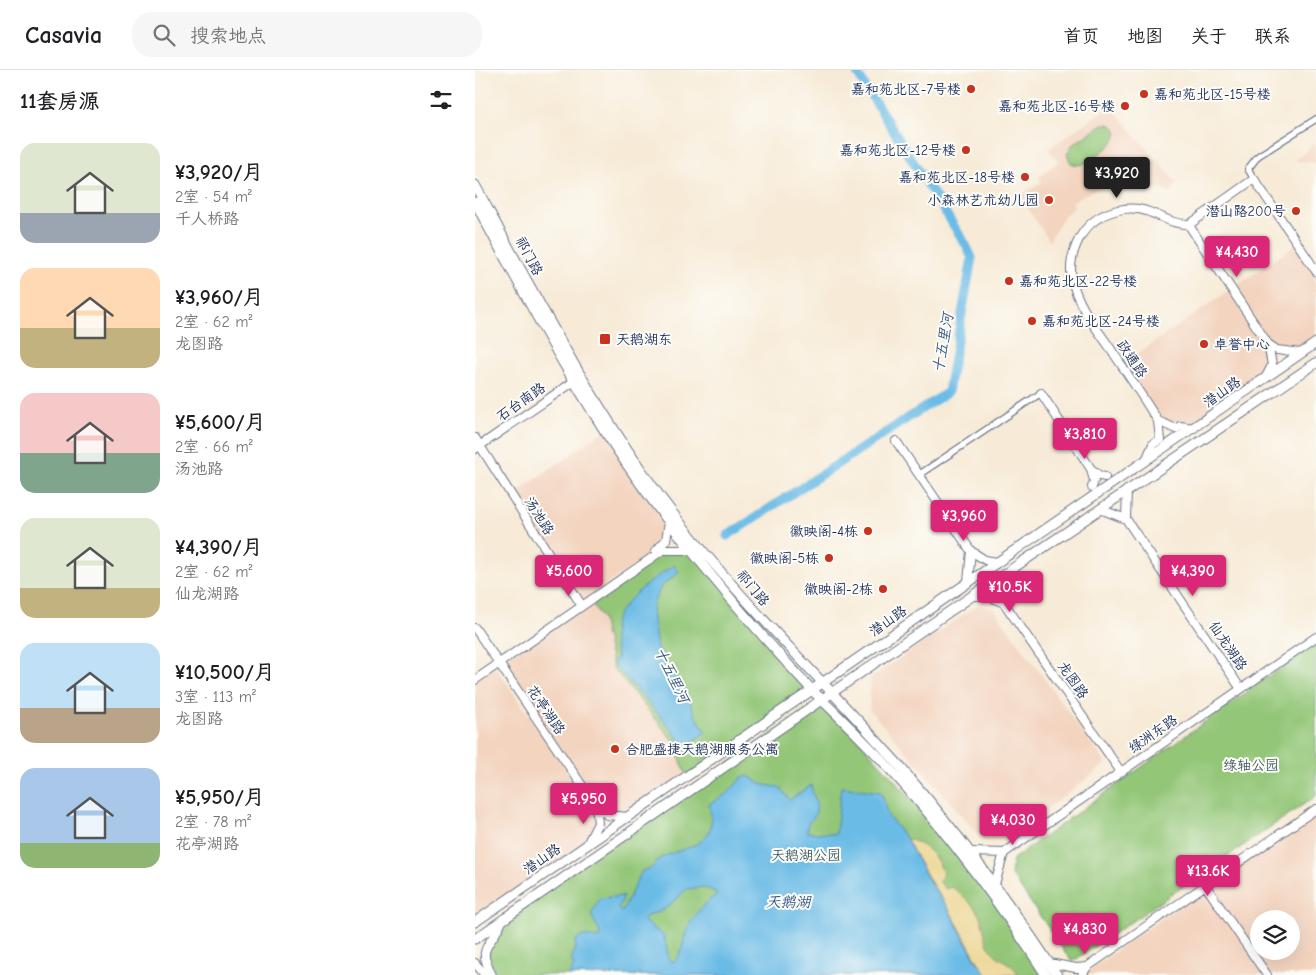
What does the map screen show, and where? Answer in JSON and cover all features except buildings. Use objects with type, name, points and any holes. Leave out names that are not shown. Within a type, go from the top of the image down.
[{"type":"main road","name":"祁门路","points":[[475,185],[605,430],[669,522],[741,611],[813,690],[888,767],[965,858],[1017,929],[1046,975]]},
{"type":"main road","name":"祁门路","points":[[475,202],[529,303],[671,511],[748,605],[895,761],[972,852],[1057,975]]},
{"type":"main road","name":"潜山路","points":[[478,919],[1316,343]]},
{"type":"main road","name":"潜山路","points":[[475,939],[830,693],[1316,363]]},
{"type":"street","points":[[1316,120],[1258,156],[1248,169],[1316,271]]},
{"type":"street","points":[[1254,179],[1188,224],[1267,344],[1272,365],[1266,378]]},
{"type":"street","name":"政通路","points":[[1158,421],[1085,310],[1075,289],[1071,267],[1076,244],[1089,226],[1107,214],[1137,208],[1148,210],[1179,224],[1188,224]]},
{"type":"street","points":[[1267,344],[1277,350],[1301,353]]},
{"type":"street","name":"石台南路","points":[[476,444],[578,376]]},
{"type":"street","points":[[920,474],[1041,393],[1091,469],[1100,476],[1105,477]]},
{"type":"street","points":[[1145,461],[1153,444],[1160,440],[1158,421],[1176,429],[1180,426],[1194,428]]},
{"type":"street","points":[[895,441],[920,474],[971,550],[985,560],[997,562]]},
{"type":"street","name":"汤池路","points":[[476,444],[580,606]]},
{"type":"street","points":[[1091,469],[1094,481],[1091,487]]},
{"type":"street","points":[[1101,509],[1126,519],[1127,490]]},
{"type":"street","name":"仙龙湖路","points":[[1126,519],[1241,689]]},
{"type":"street","points":[[580,606],[658,549],[666,540],[669,522]]},
{"type":"street","points":[[475,680],[498,662],[663,550],[693,550]]},
{"type":"street","points":[[968,582],[971,550]]},
{"type":"street","points":[[972,596],[988,596],[1004,604],[1008,572]]},
{"type":"street","name":"龙图路","points":[[1004,604],[1121,772]]},
{"type":"street","name":"花亭湖路","points":[[475,628],[596,806]]},
{"type":"street","name":"绿洲东路","points":[[1004,852],[1316,637]]},
{"type":"street","points":[[475,675],[498,662]]},
{"type":"street","points":[[596,806],[607,815],[628,817]]},
{"type":"street","points":[[585,846],[598,822],[596,806]]},
{"type":"street","points":[[1082,975],[1087,967],[1316,809]]},
{"type":"street","points":[[972,852],[1004,852],[995,884]]},
{"type":"street","points":[[1205,885],[1267,975]]},
{"type":"street","points":[[492,975],[482,961],[481,955],[483,949],[498,931],[503,919]]},
{"type":"street","points":[[475,963],[485,975]]},
{"type":"street","points":[[1049,963],[1076,968],[1087,967]]},
{"type":"shaded area","points":[[1110,106],[1177,183],[1171,193],[1151,186],[1133,184],[1101,188],[1079,197],[1072,203],[1074,207],[1064,216],[1049,241],[1020,196],[1042,182],[1039,177],[1058,162],[1048,149]]},
{"type":"shaded area","points":[[1316,142],[1316,163],[1295,161]]},
{"type":"shaded area","points":[[1297,244],[1316,271],[1316,343],[1301,353],[1268,345],[1272,356],[1266,378],[1194,428],[1158,421],[1121,365]]},
{"type":"shaded area","points":[[605,430],[669,522],[658,549],[580,603],[512,496]]},
{"type":"shaded area","points":[[590,600],[602,618],[613,668],[672,739],[687,776],[628,817],[607,815],[499,663]]},
{"type":"shaded area","points":[[978,605],[993,608],[1106,764],[1007,839],[984,841],[869,709],[871,678]]},
{"type":"shaded area","points":[[495,666],[595,812],[598,823],[589,840],[475,917],[475,680]]},
{"type":"shaded area","points":[[1316,809],[1316,975],[1082,975]]},
{"type":"green space","points":[[1103,124],[1114,127],[1116,132],[1112,143],[1083,164],[1071,163],[1067,154],[1072,145]]},
{"type":"green space","points":[[663,550],[693,550],[813,690],[687,776],[672,739],[613,668],[602,618],[590,600]]},
{"type":"green space","name":"绿轴公园","points":[[1316,645],[1316,796],[1072,962],[1011,874],[1013,859],[1266,678]]},
{"type":"green space","name":"天鹅湖公园","points":[[822,699],[969,863],[1046,975],[498,975],[489,959],[488,952],[491,941],[503,919]]},
{"type":"sand","points":[[906,838],[925,847],[933,855],[943,874],[939,881],[945,889],[952,887],[972,905],[979,914],[990,948],[1010,965],[1018,975],[987,975]]},
{"type":"water","points":[[674,565],[679,572],[661,586],[653,604],[652,612],[657,649],[664,657],[666,667],[684,687],[696,717],[706,732],[683,748],[673,731],[613,663],[617,658],[614,628],[621,610],[638,592]]},
{"type":"water","name":"天鹅湖","points":[[748,776],[764,785],[779,787],[790,800],[811,785],[816,810],[813,819],[808,823],[807,832],[836,834],[841,787],[881,792],[888,816],[906,838],[933,888],[946,905],[975,958],[987,975],[569,975],[574,965],[571,960],[576,947],[575,941],[582,936],[600,938],[599,930],[591,915],[600,898],[624,896],[618,909],[622,912],[642,871],[653,867],[661,858],[691,847],[704,838],[711,824],[709,804],[728,793],[742,777]],"holes":[[[703,887],[716,892],[716,895],[692,919],[681,951],[673,962],[669,959],[664,936],[644,921],[645,917],[665,909],[687,889]]]},
{"type":"waterway","name":"十五里河","points":[[727,536],[948,392],[972,258],[966,245],[855,70]]},
{"type":"place","name":"嘉和苑北区-7号楼","points":[[971,89]]},
{"type":"place","name":"嘉和苑北区-15号楼","points":[[1144,94]]},
{"type":"place","name":"嘉和苑北区-16号楼","points":[[1125,106]]},
{"type":"place","name":"嘉和苑北区-12号楼","points":[[966,150]]},
{"type":"place","name":"嘉和苑北区-18号楼","points":[[1025,177]]},
{"type":"place","name":"小森林艺术幼儿园","points":[[1049,200]]},
{"type":"place","name":"潜山路200号","points":[[1296,211]]},
{"type":"place","name":"嘉和苑北区-22号楼","points":[[1009,281]]},
{"type":"place","name":"嘉和苑北区-24号楼","points":[[1032,321]]},
{"type":"place","name":"天鹅湖东","points":[[605,339]]},
{"type":"place","name":"卓誉中心","points":[[1204,344]]},
{"type":"place","name":"徽映阁-4栋","points":[[868,531]]},
{"type":"place","name":"徽映阁-5栋","points":[[829,558]]},
{"type":"place","name":"徽映阁-2栋","points":[[883,589]]},
{"type":"place","name":"合肥盛捷天鹅湖服务公寓","points":[[615,749]]}]
